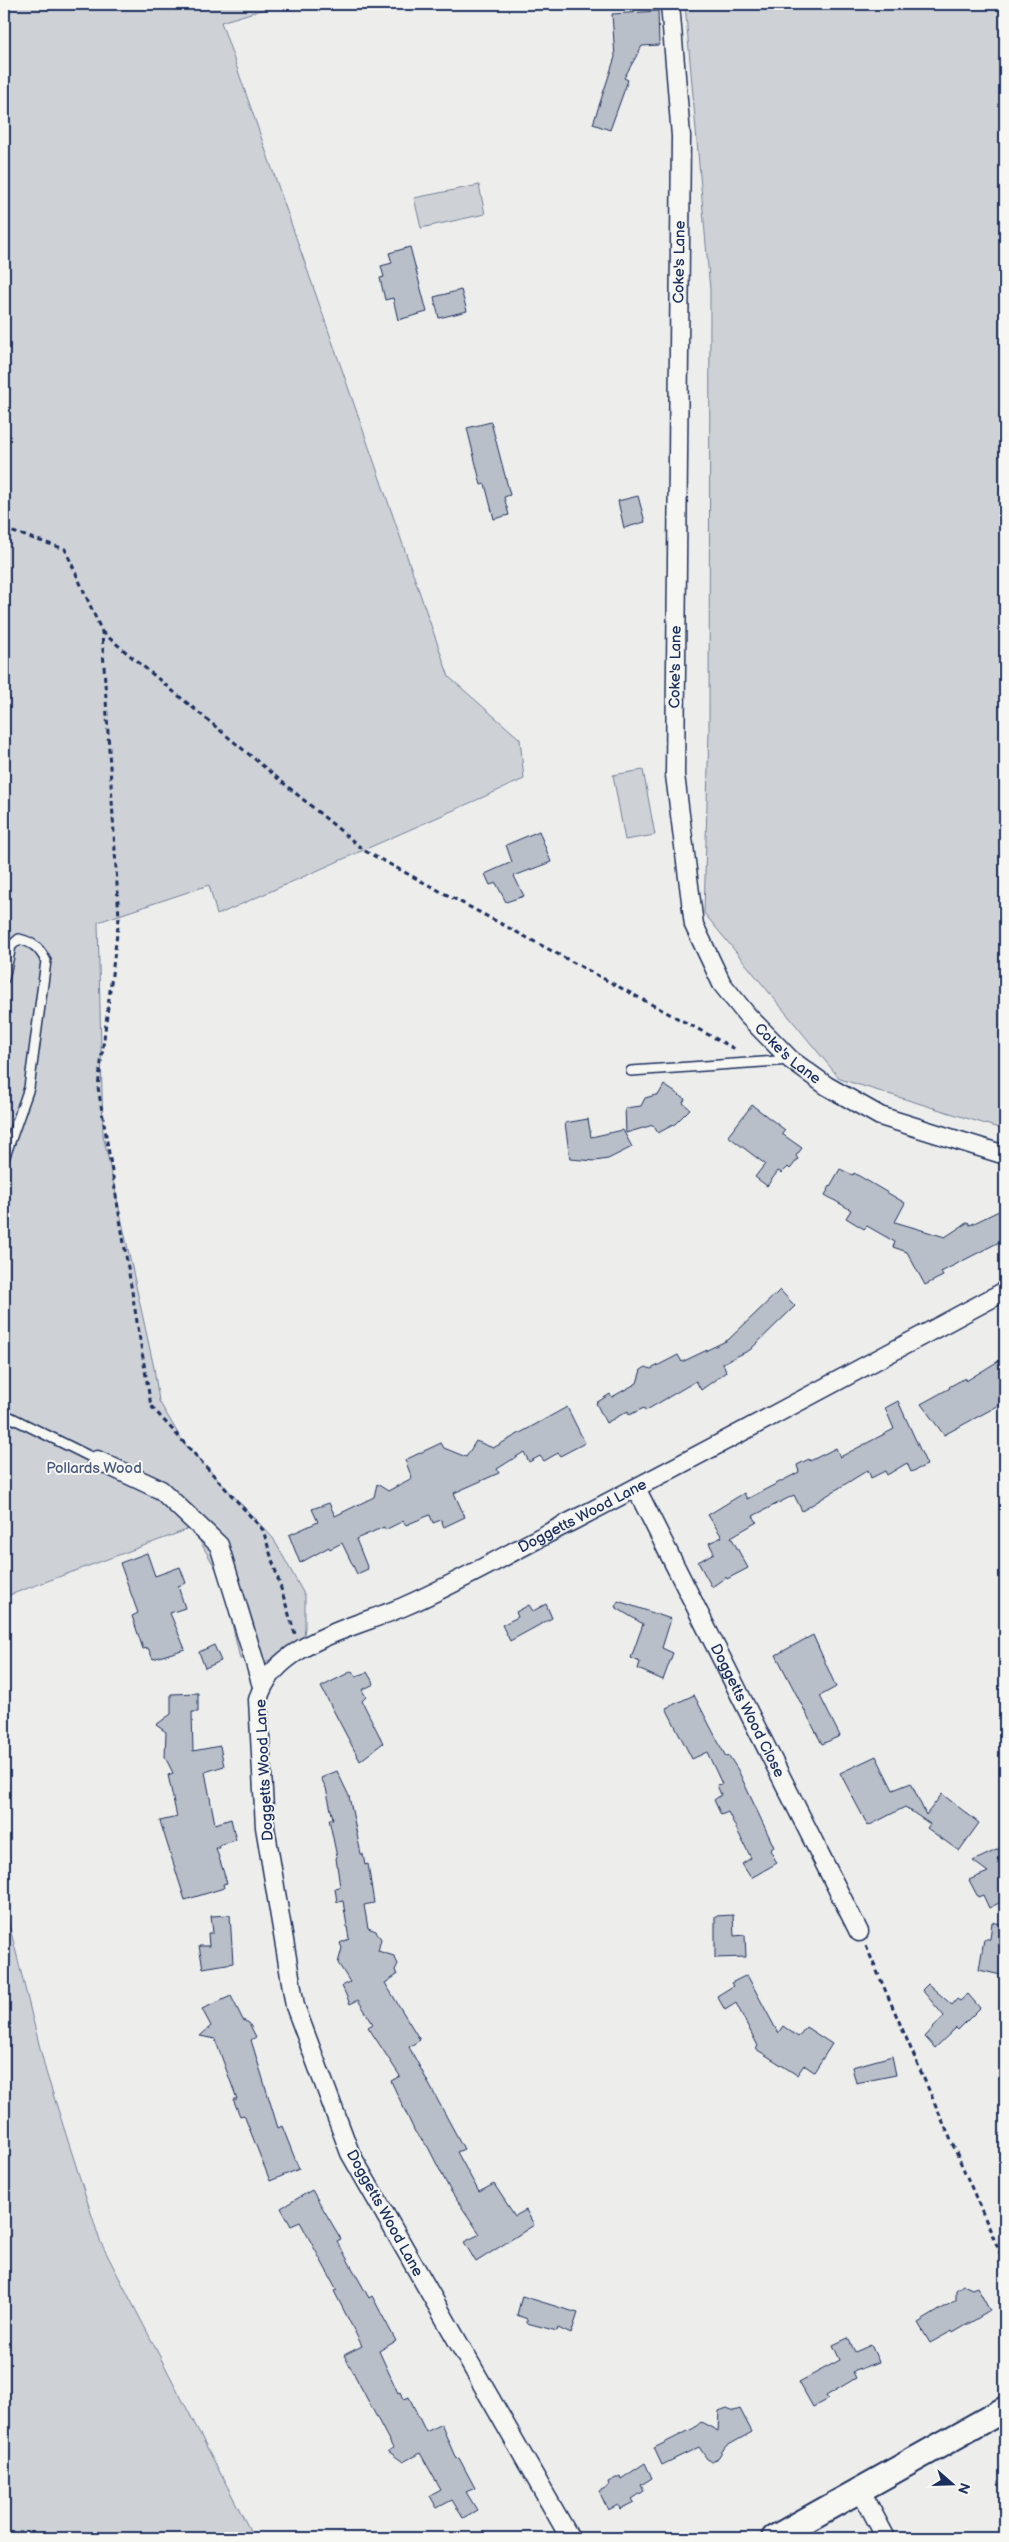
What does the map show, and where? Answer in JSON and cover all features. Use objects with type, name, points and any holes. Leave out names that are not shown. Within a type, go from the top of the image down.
[{"type":"main road","points":[[774,2538],[1005,2409]]},
{"type":"street","name":"Coke's Lane","points":[[670,4],[681,136],[674,719],[675,775],[694,925],[722,984],[747,1016],[791,1060],[826,1086],[880,1116],[1005,1156]]},
{"type":"street","name":"Doggetts Wood Lane","points":[[570,2538],[350,2153],[295,2006],[265,1827],[258,1700],[262,1686],[271,1674],[299,1649],[406,1606],[636,1488],[1005,1292]]},
{"type":"street","points":[[97,1460],[161,1490],[218,1544],[262,1686]]},
{"type":"street","name":"Doggetts Wood Close","points":[[636,1488],[859,1932]]},
{"type":"street","points":[[860,2489],[886,2538]]},
{"type":"lane","points":[[4,979],[11,946],[19,939],[28,941],[40,950],[46,961],[29,1088],[4,1159]]},
{"type":"lane","points":[[631,1071],[791,1060]]},
{"type":"lane","points":[[4,1414],[97,1460]]},
{"type":"path","points":[[4,529],[65,549],[102,632],[119,918],[98,1087],[151,1406],[263,1530],[299,1649]]},
{"type":"path","points":[[102,632],[365,850],[760,1062]]},
{"type":"path","points":[[859,1932],[1005,2264]]},
{"type":"green space","name":"Pollards Wood","points":[[4,4],[281,4],[221,22],[449,677],[520,739],[524,779],[217,915],[209,885],[98,922],[103,1135],[154,1368],[159,1401],[183,1442],[273,1538],[305,1596],[303,1641],[268,1661],[240,1659],[222,1579],[192,1528],[4,1597]]},
{"type":"green space","points":[[685,4],[1005,4],[1005,1130],[840,1079],[704,913],[709,731],[710,290]]},
{"type":"green space","points":[[479,185],[485,214],[421,228],[414,198]]},
{"type":"green space","points":[[643,770],[655,835],[625,840],[613,775]]},
{"type":"green space","points":[[4,1904],[46,2072],[100,2241],[254,2538],[4,2538]]},
{"type":"building","points":[[658,11],[659,45],[642,46],[624,78],[628,80],[610,130],[593,124],[615,57],[612,14]]},
{"type":"building","points":[[410,247],[427,312],[398,320],[393,298],[385,300],[380,278],[384,277],[381,266],[392,263],[389,253]]},
{"type":"building","points":[[461,290],[467,311],[439,318],[434,297]]},
{"type":"building","points":[[491,422],[510,495],[504,497],[509,515],[494,519],[485,484],[481,485],[467,428]]},
{"type":"building","points":[[638,496],[645,522],[624,528],[618,501]]},
{"type":"building","points":[[539,831],[551,862],[514,876],[524,896],[506,902],[496,883],[490,885],[485,874],[512,862],[506,845]]},
{"type":"building","points":[[664,1085],[685,1099],[683,1103],[690,1109],[675,1124],[658,1133],[653,1125],[626,1133],[625,1108],[641,1106],[645,1098],[659,1094]]},
{"type":"building","points":[[752,1105],[785,1130],[782,1134],[802,1148],[796,1156],[798,1159],[790,1169],[788,1167],[782,1173],[778,1171],[767,1186],[755,1177],[765,1164],[728,1136]]},
{"type":"building","points":[[588,1119],[591,1137],[623,1130],[632,1147],[608,1159],[595,1161],[570,1159],[565,1123]]},
{"type":"building","points":[[840,1169],[853,1175],[854,1173],[905,1203],[895,1222],[945,1237],[968,1222],[970,1225],[1005,1208],[1005,1239],[941,1272],[943,1276],[925,1285],[907,1252],[893,1247],[895,1242],[867,1226],[864,1229],[846,1218],[851,1210],[825,1195]]},
{"type":"building","points":[[780,1290],[795,1306],[750,1350],[723,1363],[726,1372],[701,1390],[696,1381],[645,1411],[644,1408],[629,1415],[628,1411],[606,1423],[596,1403],[610,1394],[612,1397],[637,1383],[641,1370],[646,1367],[651,1369],[678,1355],[682,1362],[728,1340]]},
{"type":"building","points":[[1005,1357],[1005,1402],[944,1435],[921,1404],[965,1378],[966,1381]]},
{"type":"building","points":[[898,1401],[927,1465],[911,1472],[907,1463],[887,1475],[885,1471],[871,1478],[868,1470],[802,1511],[794,1495],[753,1516],[757,1522],[731,1537],[748,1568],[727,1579],[726,1577],[712,1587],[698,1562],[714,1553],[709,1543],[722,1537],[708,1515],[744,1493],[747,1499],[799,1472],[797,1465],[809,1459],[810,1461],[836,1448],[840,1457],[894,1429],[885,1408]]},
{"type":"building","points":[[567,1407],[585,1443],[560,1456],[558,1453],[544,1461],[540,1456],[529,1462],[524,1452],[497,1469],[499,1473],[454,1493],[465,1517],[444,1527],[441,1520],[433,1523],[430,1515],[406,1525],[403,1521],[385,1530],[384,1527],[356,1539],[368,1569],[357,1574],[342,1543],[330,1549],[329,1547],[300,1563],[289,1535],[318,1522],[312,1509],[329,1503],[335,1516],[374,1497],[377,1484],[388,1491],[412,1478],[405,1460],[441,1443],[444,1448],[466,1457],[476,1441],[493,1448]]},
{"type":"building","points":[[147,1553],[155,1576],[180,1567],[186,1583],[178,1586],[185,1608],[170,1613],[185,1649],[153,1659],[148,1648],[143,1649],[132,1616],[138,1613],[120,1563]]},
{"type":"building","points":[[618,1601],[671,1619],[662,1648],[673,1653],[663,1680],[638,1669],[640,1662],[631,1658],[643,1624],[615,1607]]},
{"type":"building","points":[[546,1604],[552,1618],[510,1641],[502,1625],[518,1617],[516,1612],[529,1605],[533,1611]]},
{"type":"building","points":[[813,1635],[836,1687],[820,1696],[840,1736],[822,1744],[776,1655]]},
{"type":"building","points":[[214,1645],[221,1661],[205,1668],[199,1652]]},
{"type":"building","points":[[352,1671],[356,1677],[367,1672],[374,1684],[362,1690],[366,1697],[362,1701],[383,1743],[360,1761],[321,1687]]},
{"type":"building","points":[[198,1693],[198,1712],[192,1712],[193,1751],[220,1746],[224,1766],[205,1772],[215,1824],[231,1819],[236,1840],[219,1845],[220,1848],[216,1848],[227,1883],[223,1884],[224,1888],[185,1900],[160,1821],[177,1817],[168,1775],[173,1773],[165,1757],[166,1732],[156,1725],[171,1714],[171,1694]]},
{"type":"building","points":[[694,1695],[726,1757],[729,1756],[738,1770],[774,1847],[770,1850],[777,1863],[751,1878],[742,1864],[751,1858],[728,1812],[721,1815],[714,1800],[721,1795],[717,1785],[722,1784],[707,1752],[692,1759],[666,1708]]},
{"type":"building","points":[[876,1756],[893,1790],[911,1783],[926,1815],[942,1794],[979,1823],[959,1851],[927,1828],[930,1824],[905,1807],[868,1826],[840,1773]]},
{"type":"building","points":[[337,1771],[349,1796],[361,1854],[363,1854],[365,1865],[368,1864],[374,1903],[364,1905],[368,1928],[376,1931],[381,1939],[378,1951],[394,1956],[398,1964],[395,1970],[397,1975],[385,1983],[420,2040],[409,2047],[464,2149],[457,2152],[479,2192],[494,2184],[515,2216],[526,2210],[534,2225],[476,2262],[464,2242],[480,2234],[450,2190],[428,2147],[415,2132],[391,2081],[400,2076],[368,2027],[373,2024],[358,2000],[350,2004],[342,1986],[350,1982],[338,1963],[342,1948],[340,1943],[349,1939],[343,1901],[337,1902],[335,1888],[340,1887],[337,1857],[329,1819],[333,1819],[326,1788],[321,1778]]},
{"type":"building","points":[[1005,1846],[1005,1900],[989,1908],[983,1895],[978,1897],[969,1880],[988,1872],[973,1861]]},
{"type":"building","points":[[230,1915],[233,1963],[203,1968],[199,1946],[209,1946],[208,1933],[213,1933],[211,1916]]},
{"type":"building","points":[[733,1915],[734,1936],[745,1935],[746,1957],[715,1958],[715,1916]]},
{"type":"building","points":[[992,1922],[1005,1925],[1005,1976],[979,1970],[984,1939],[990,1939]]},
{"type":"building","points":[[747,1975],[778,2033],[783,2026],[798,2037],[806,2027],[832,2044],[814,2072],[804,2065],[797,2075],[756,2049],[758,2046],[736,2003],[725,2010],[717,1996],[733,1986],[731,1983]]},
{"type":"building","points":[[928,1984],[952,2005],[957,1999],[960,2001],[968,1994],[980,2008],[958,2030],[956,2028],[935,2048],[925,2037],[944,2016],[922,1990]]},
{"type":"building","points":[[231,1996],[243,2020],[249,2023],[256,2037],[251,2040],[278,2128],[282,2126],[299,2169],[270,2181],[244,2115],[240,2116],[233,2099],[237,2099],[215,2039],[200,2036],[211,2026],[202,2009]]},
{"type":"building","points":[[892,2056],[896,2075],[856,2083],[852,2067]]},
{"type":"building","points":[[312,2190],[341,2239],[337,2241],[369,2298],[372,2296],[396,2341],[379,2351],[398,2393],[400,2392],[403,2399],[409,2397],[426,2432],[441,2424],[456,2459],[459,2458],[475,2488],[466,2492],[477,2510],[463,2518],[452,2500],[437,2508],[430,2496],[441,2490],[420,2453],[403,2462],[388,2451],[393,2448],[344,2355],[362,2346],[334,2291],[337,2290],[300,2222],[291,2226],[281,2208]]},
{"type":"building","points":[[963,2285],[972,2289],[977,2287],[990,2311],[953,2333],[952,2331],[930,2343],[918,2323],[956,2300],[956,2290]]},
{"type":"building","points":[[522,2296],[578,2313],[571,2334],[558,2328],[557,2331],[527,2323],[527,2319],[517,2315]]},
{"type":"building","points":[[848,2338],[855,2352],[871,2345],[879,2362],[853,2372],[856,2378],[826,2396],[828,2399],[813,2407],[799,2382],[840,2360],[833,2345]]},
{"type":"building","points":[[727,2408],[734,2411],[740,2409],[752,2432],[725,2447],[718,2458],[711,2461],[707,2459],[699,2447],[662,2465],[654,2448],[694,2428],[701,2422],[718,2431],[719,2411]]},
{"type":"building","points":[[645,2463],[652,2478],[641,2485],[644,2491],[632,2499],[634,2502],[620,2509],[618,2505],[608,2510],[599,2491],[609,2486],[608,2482],[620,2476],[621,2479]]}]
